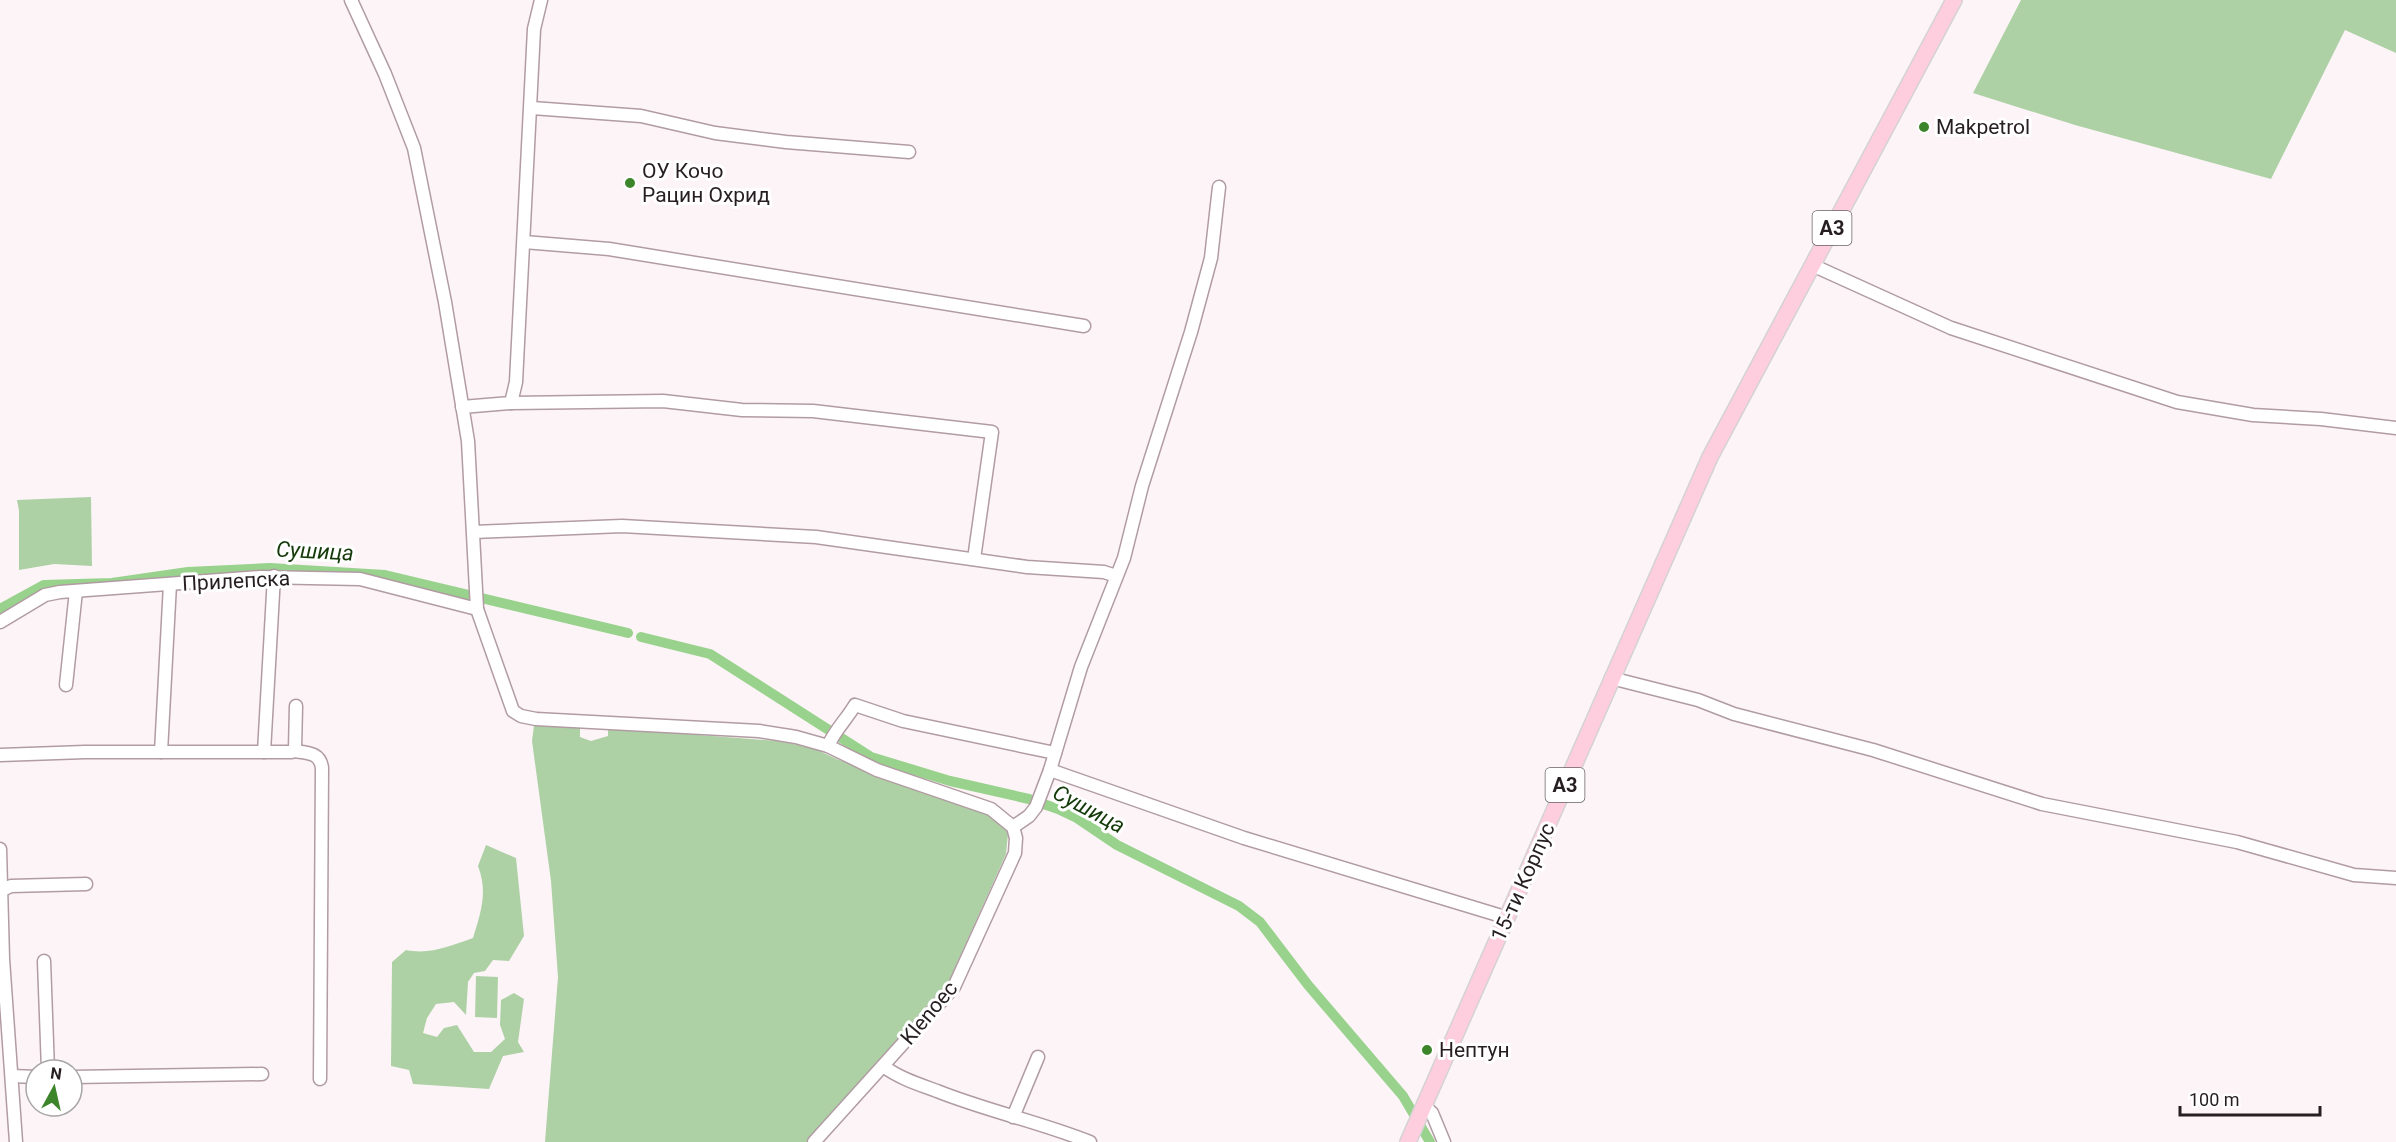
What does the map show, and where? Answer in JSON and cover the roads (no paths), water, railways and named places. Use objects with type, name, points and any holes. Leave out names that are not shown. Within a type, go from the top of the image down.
[{"type":"main road","name":"A3","points":[[1812,265],[1954,0]]},
{"type":"main road","name":"15-ти Корпус","points":[[1410,1137],[1710,457],[1812,265]]},
{"type":"street","points":[[351,0],[385,74],[414,148],[445,302],[462,407],[472,483],[477,609],[513,711],[521,717],[759,731],[796,737],[833,736],[877,770],[991,809],[1013,827],[1029,816],[1036,807],[1050,770],[1081,667],[1124,558],[1142,486],[1191,332],[1211,258],[1219,187]]},
{"type":"street","points":[[511,403],[517,371],[525,188],[532,108],[534,29],[541,0]]},
{"type":"street","points":[[532,108],[641,116],[715,133],[786,142],[909,152]]},
{"type":"street","points":[[524,242],[609,249],[1083,326]]},
{"type":"street","points":[[1812,265],[1951,328],[2177,402],[2253,415],[2320,418],[2396,428]]},
{"type":"street","points":[[462,407],[511,403],[663,401],[741,410],[813,411],[992,432],[974,559]]},
{"type":"street","points":[[474,532],[574,526],[702,530],[816,537],[1116,576]]},
{"type":"street","points":[[264,752],[274,576]]},
{"type":"street","name":"Прилепска","points":[[0,622],[45,595],[274,576],[360,579],[477,609]]},
{"type":"street","points":[[160,752],[170,584]]},
{"type":"street","points":[[66,685],[76,591]]},
{"type":"street","points":[[1611,678],[1698,700],[1734,714],[1873,750],[2042,804],[2237,842],[2354,875],[2396,878]]},
{"type":"street","points":[[833,736],[855,705],[903,721],[996,743],[1055,753]]},
{"type":"street","points":[[294,751],[296,706]]},
{"type":"street","points":[[0,755],[294,751],[315,755],[321,761],[320,1079]]},
{"type":"street","points":[[1050,770],[1216,829],[1508,918]]},
{"type":"street","name":"Klenoec","points":[[814,1142],[936,1009],[961,975],[1015,853],[1017,838],[1013,827]]},
{"type":"street","points":[[0,849],[4,1023],[12,1076],[16,1142]]},
{"type":"street","points":[[0,890],[12,886],[86,884]]},
{"type":"street","points":[[44,961],[48,1058]]},
{"type":"street","points":[[1013,1117],[1038,1057]]},
{"type":"street","points":[[883,1066],[901,1077],[1013,1117],[1067,1132],[1090,1142]]},
{"type":"street","points":[[84,1077],[262,1074]]},
{"type":"street","points":[[12,1076],[24,1076]]},
{"type":"street","points":[[1423,1109],[1432,1113],[1444,1142]]},
{"type":"waterway","name":"Сушица","points":[[0,609],[44,585],[112,583],[188,572],[270,568],[385,575],[628,633]]},
{"type":"waterway","name":"Сушица","points":[[641,637],[710,654],[871,757],[950,781],[1029,799],[1058,809],[1077,818],[1117,845],[1239,906],[1260,922],[1308,985],[1403,1096],[1430,1142]]},
{"type":"place","name":"Makpetrol","points":[[1924,127]]},
{"type":"place","name":"ОУ Кочо Рацин Охрид","points":[[630,183]]},
{"type":"place","name":"Нептун","points":[[1427,1050]]}]
